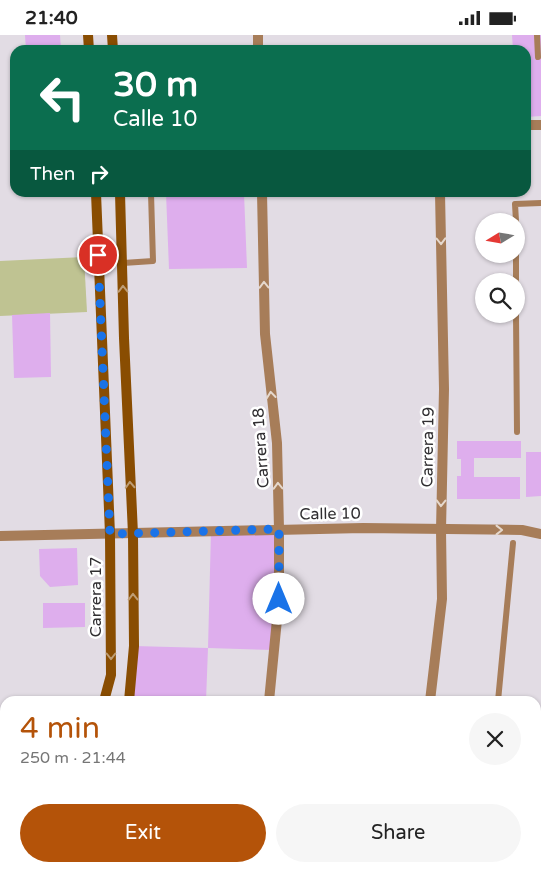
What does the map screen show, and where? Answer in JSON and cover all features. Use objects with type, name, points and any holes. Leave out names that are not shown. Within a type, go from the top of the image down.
[{"type":"main road","name":"Carrera 17","points":[[96,197],[110,534],[111,675],[105,696]]},
{"type":"main road","points":[[120,197],[133,534],[134,646],[129,696]]},
{"type":"street","name":"Carrera 18","points":[[262,197],[265,334],[277,443],[279,529],[279,599],[269,696]]},
{"type":"street","name":"Carrera 19","points":[[431,696],[442,599],[441,530],[444,389],[440,197]]},
{"type":"street","name":"Calle 10","points":[[0,537],[363,527],[441,530],[522,530],[541,534]]},
{"type":"lane","points":[[537,35],[538,57]]},
{"type":"lane","points":[[122,263],[153,261],[151,197]]},
{"type":"lane","points":[[516,213],[516,203],[541,203]]},
{"type":"lane","points":[[516,323],[517,432]]},
{"type":"lane","points":[[498,696],[513,543]]},
{"type":"green space","points":[[84,257],[87,312],[0,316],[0,261]]},
{"type":"building","points":[[25,35],[60,35],[61,45],[26,45]]},
{"type":"building","points":[[512,35],[541,35],[541,116],[531,117],[531,45],[513,45]]},
{"type":"building","points":[[166,197],[244,197],[247,268],[169,269]]},
{"type":"building","points":[[50,313],[51,377],[14,378],[12,315]]},
{"type":"building","points":[[457,441],[521,441],[521,458],[474,458],[474,477],[520,477],[520,499],[457,499],[457,476],[461,476],[461,459],[457,459]]},
{"type":"building","points":[[526,452],[541,452],[541,496],[526,497]]},
{"type":"building","points":[[279,529],[274,650],[208,648],[211,531]]},
{"type":"building","points":[[77,548],[78,585],[50,587],[40,576],[39,549]]},
{"type":"building","points":[[43,603],[85,603],[85,627],[43,628]]},
{"type":"building","points":[[134,646],[208,648],[206,696],[129,696]]},
{"type":"route","points":[[98,255],[110,534],[279,529],[279,599]]}]
